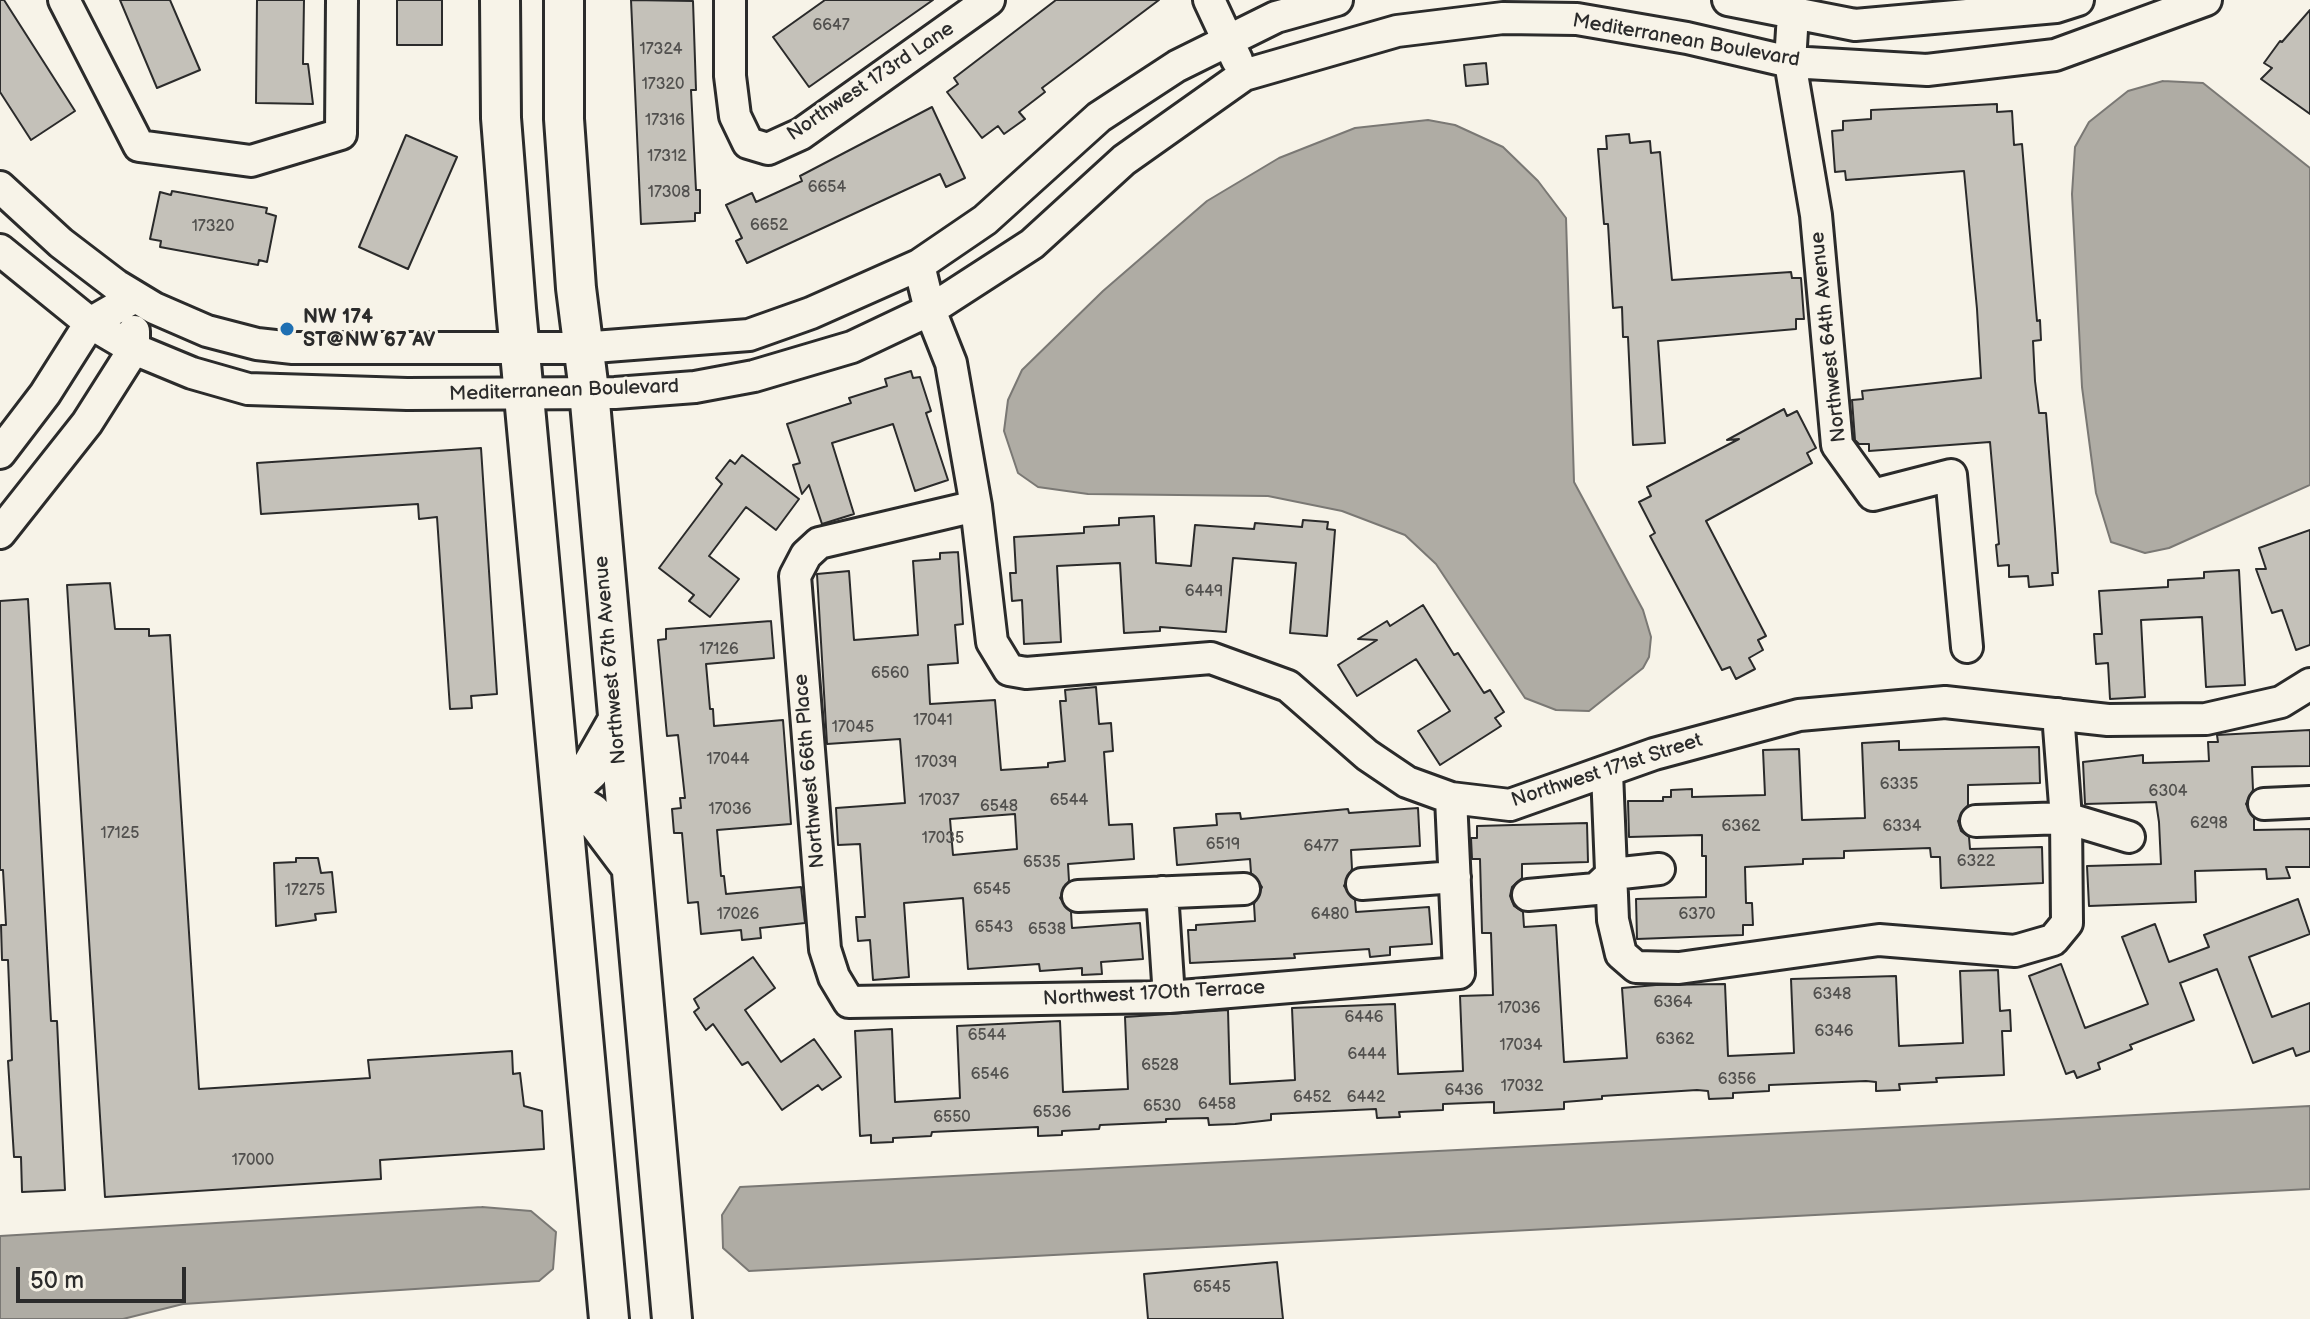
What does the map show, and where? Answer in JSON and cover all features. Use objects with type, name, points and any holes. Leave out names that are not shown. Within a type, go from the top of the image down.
[{"type":"main road","points":[[500,0],[501,118],[609,1319]]},
{"type":"main road","name":"Northwest 67th Avenue","points":[[564,0],[564,119],[581,348],[589,391],[672,1319]]},
{"type":"main road","points":[[562,796],[589,771],[617,722]]},
{"type":"main road","points":[[562,796],[591,813],[630,865]]},
{"type":"street","points":[[64,0],[139,146],[251,161],[341,134],[342,0]]},
{"type":"street","name":"Northwest 173rd Lane","points":[[730,0],[730,76],[735,116],[748,143],[768,149],[801,134],[989,0]]},
{"type":"street","points":[[1209,0],[1244,75]]},
{"type":"street","points":[[0,187],[61,243],[135,297],[207,331],[257,344],[308,348],[581,348],[749,335],[811,313],[919,265],[985,220],[1099,117],[1177,66],[1276,17],[1337,0]]},
{"type":"street","points":[[1728,0],[1855,25],[1932,10],[2056,7],[2078,0]]},
{"type":"street","name":"Mediterranean Boulevard","points":[[0,250],[90,323],[134,349],[192,373],[248,389],[320,393],[695,387],[734,380],[852,347],[930,310],[1032,244],[1124,160],[1244,75],[1397,31],[1503,18],[1577,19],[1687,38],[1790,62],[1927,70],[2055,55],[2206,0]]},
{"type":"street","name":"Northwest 64th Avenue","points":[[1793,14],[1790,62],[1816,215],[1837,445],[1873,495],[1951,475],[1967,647]]},
{"type":"street","points":[[919,265],[930,310],[951,363],[976,506]]},
{"type":"street","points":[[0,453],[45,394],[90,323],[135,297]]},
{"type":"street","points":[[0,533],[87,423],[134,349],[135,297]]},
{"type":"street","points":[[728,337],[734,380]]},
{"type":"street","name":"Northwest 66th Place","points":[[849,1002],[834,977],[825,949],[795,576],[806,555],[819,543],[976,506]]},
{"type":"street","name":"Northwest 171st Street","points":[[976,506],[992,642],[1009,670],[1026,673],[1211,658],[1288,686],[1367,755],[1407,782],[1451,798],[1510,805],[1654,754],[1799,715],[1945,702],[2108,720],[2206,719],[2281,702],[2310,684]]},
{"type":"street","points":[[1607,772],[1613,920],[1621,954],[1636,967],[1679,968],[1879,940],[2015,951],[2053,940],[2067,923],[2066,818],[2058,714]]},
{"type":"street","points":[[1362,884],[1455,877],[1451,798]]},
{"type":"street","points":[[2264,804],[2310,802]]},
{"type":"street","points":[[1976,821],[2066,818],[2129,837]]},
{"type":"street","points":[[1528,895],[1596,889],[1612,874],[1659,869]]},
{"type":"street","name":"Northwest 17Oth Terrace","points":[[849,1002],[1169,997],[1459,973],[1455,877]]},
{"type":"street","points":[[1078,896],[1244,889]]},
{"type":"street","points":[[1162,892],[1169,997]]},
{"type":"shaded area","points":[[2163,81],[2203,83],[2310,168],[2310,485],[2169,548],[2145,553],[2111,542],[2096,493],[2082,387],[2072,194],[2075,147],[2089,122],[2128,91]]},
{"type":"shaded area","points":[[1428,120],[1455,125],[1503,147],[1538,181],[1566,218],[1574,482],[1643,610],[1651,637],[1649,657],[1643,668],[1589,711],[1556,710],[1525,698],[1436,564],[1405,535],[1342,511],[1268,496],[1088,494],[1038,487],[1018,473],[1004,431],[1008,400],[1022,370],[1103,291],[1207,201],[1279,158],[1355,128]]},
{"type":"shaded area","points":[[2310,1106],[2310,1189],[749,1271],[723,1248],[722,1215],[740,1187]]},
{"type":"shaded area","points":[[482,1207],[531,1211],[556,1232],[553,1269],[539,1281],[183,1304],[123,1319],[0,1319],[0,1236]]},
{"type":"building","points":[[0,0],[4,0],[75,111],[31,140],[0,92]]},
{"type":"building","points":[[120,0],[170,0],[200,70],[157,88]]},
{"type":"building","points":[[257,0],[304,0],[303,64],[308,64],[313,104],[256,103]]},
{"type":"building","points":[[397,0],[442,0],[442,45],[397,45]]},
{"type":"building","points":[[631,0],[693,1],[696,90],[691,90],[696,190],[700,190],[700,213],[695,213],[695,221],[641,224]]},
{"type":"building","points":[[825,0],[933,0],[809,87],[773,37]]},
{"type":"building","points":[[1056,0],[1159,0],[1042,88],[1045,92],[1019,112],[1025,119],[1004,134],[998,126],[982,138],[947,92],[958,84],[954,78]]},
{"type":"building","points":[[2310,10],[2310,114],[2261,79],[2272,68],[2264,63]]},
{"type":"building","points":[[1486,63],[1488,84],[1466,86],[1464,65]]},
{"type":"building","points":[[1997,104],[1997,112],[2012,111],[2014,145],[2022,144],[2037,321],[2040,320],[2041,340],[2033,341],[2035,381],[2039,413],[2046,413],[2055,529],[2058,573],[2052,573],[2053,585],[2029,587],[2028,576],[2009,577],[2009,565],[1998,566],[1996,545],[1999,544],[1990,442],[1869,451],[1869,444],[1859,444],[1855,440],[1852,400],[1863,399],[1862,391],[1981,378],[1977,309],[1964,171],[1846,180],[1845,171],[1835,172],[1832,131],[1843,130],[1843,121],[1871,119],[1871,110]]},
{"type":"building","points":[[932,107],[965,178],[946,187],[940,174],[747,263],[736,241],[742,238],[726,205],[752,193],[756,202],[802,181],[800,176]]},
{"type":"building","points":[[1629,134],[1630,143],[1650,141],[1651,153],[1660,152],[1672,280],[1791,272],[1792,278],[1801,278],[1804,319],[1796,319],[1796,329],[1658,341],[1665,443],[1633,445],[1628,337],[1623,337],[1622,307],[1613,308],[1608,224],[1604,224],[1598,149],[1607,149],[1606,136]]},
{"type":"building","points":[[406,135],[457,157],[408,269],[359,247]]},
{"type":"building","points":[[172,191],[267,208],[266,213],[276,216],[267,262],[259,260],[258,265],[160,247],[161,241],[150,239],[160,192],[171,195]]},
{"type":"building","points":[[911,371],[913,378],[920,377],[931,411],[926,413],[948,480],[915,491],[893,424],[832,443],[854,514],[822,524],[809,485],[802,494],[793,465],[800,463],[787,424],[851,403],[849,398],[887,386],[885,379]]},
{"type":"building","points":[[1784,409],[1787,416],[1797,411],[1816,448],[1807,453],[1812,463],[1706,521],[1766,636],[1758,640],[1763,650],[1749,658],[1755,669],[1736,679],[1730,667],[1722,670],[1650,536],[1655,533],[1639,502],[1651,496],[1647,487],[1739,439],[1727,440]]},
{"type":"building","points":[[481,448],[497,694],[471,696],[472,708],[450,709],[437,517],[419,519],[418,504],[261,514],[257,463]]},
{"type":"building","points":[[742,455],[799,499],[776,530],[746,507],[709,556],[739,579],[710,617],[689,601],[694,595],[659,568],[722,484],[716,478],[730,460],[735,464]]},
{"type":"building","points":[[1154,516],[1156,563],[1191,566],[1195,525],[1254,529],[1255,523],[1302,527],[1303,520],[1328,522],[1327,529],[1335,530],[1327,636],[1290,633],[1296,563],[1233,558],[1226,632],[1160,627],[1160,631],[1124,633],[1120,563],[1057,566],[1061,642],[1024,644],[1022,600],[1012,601],[1010,573],[1016,573],[1014,537],[1084,533],[1084,527],[1119,525],[1119,518]]},
{"type":"building","points":[[2310,530],[2310,645],[2296,650],[2282,610],[2272,613],[2256,569],[2266,569],[2259,548]]},
{"type":"building","points":[[958,552],[963,624],[955,625],[958,663],[928,665],[930,704],[995,700],[1001,770],[1048,767],[1048,763],[1065,761],[1060,701],[1066,701],[1065,690],[1096,687],[1099,724],[1111,723],[1113,751],[1104,752],[1109,825],[1132,824],[1134,859],[1068,864],[1069,881],[1060,898],[1071,912],[1072,928],[1140,923],[1143,959],[1101,962],[1102,974],[1082,975],[1082,968],[1040,971],[1039,964],[968,969],[963,898],[904,903],[909,977],[873,980],[870,940],[858,941],[856,917],[865,917],[860,844],[838,845],[836,808],[905,803],[900,739],[827,744],[817,574],[849,571],[854,640],[918,635],[913,561],[940,559],[940,553]],"holes":[[[1015,814],[1017,849],[953,855],[950,819]]]},
{"type":"building","points":[[2239,570],[2245,685],[2206,687],[2202,617],[2141,620],[2145,697],[2110,699],[2108,663],[2096,664],[2094,634],[2102,634],[2099,591],[2168,587],[2168,580],[2204,578],[2204,572]]},
{"type":"building","points":[[110,583],[115,629],[149,629],[149,636],[170,635],[199,1089],[370,1078],[368,1060],[512,1051],[513,1074],[520,1073],[524,1106],[542,1111],[544,1149],[380,1160],[381,1179],[105,1197],[67,585]]},
{"type":"building","points":[[28,599],[51,1021],[57,1021],[65,1190],[22,1192],[21,1157],[14,1157],[8,1061],[12,1060],[8,960],[2,960],[1,925],[6,925],[3,870],[0,870],[0,601]]},
{"type":"building","points":[[1423,605],[1454,655],[1458,653],[1484,693],[1490,690],[1504,712],[1495,718],[1501,726],[1440,765],[1418,731],[1450,711],[1416,659],[1357,696],[1338,665],[1377,640],[1358,639],[1387,621],[1390,626]]},
{"type":"building","points":[[771,621],[774,658],[706,664],[710,709],[713,709],[714,726],[783,720],[791,824],[717,830],[721,876],[724,876],[726,894],[801,887],[805,923],[760,928],[761,938],[742,940],[741,930],[701,934],[698,902],[688,903],[682,833],[674,833],[672,809],[681,808],[680,798],[685,798],[678,735],[667,736],[658,640],[666,639],[666,629]]},
{"type":"building","points":[[2310,730],[2310,766],[2252,767],[2253,790],[2246,804],[2254,818],[2254,830],[2310,829],[2310,867],[2286,867],[2290,878],[2267,879],[2266,869],[2195,871],[2196,902],[2089,906],[2087,866],[2161,864],[2156,802],[2085,804],[2083,762],[2143,755],[2143,763],[2209,761],[2208,742],[2218,742],[2217,735]]},
{"type":"building","points":[[1899,741],[1899,750],[2039,747],[2040,783],[1968,785],[1968,805],[1958,821],[1961,831],[1969,837],[1970,849],[2042,847],[2043,883],[1941,888],[1940,857],[1931,857],[1930,848],[1844,851],[1844,858],[1803,859],[1803,864],[1745,867],[1746,903],[1752,903],[1753,925],[1743,925],[1743,935],[1637,939],[1636,899],[1706,897],[1706,856],[1702,856],[1702,835],[1629,837],[1628,801],[1663,801],[1663,797],[1671,797],[1671,790],[1692,789],[1692,797],[1765,795],[1763,750],[1799,749],[1802,820],[1865,818],[1862,743]]},
{"type":"building","points":[[1418,808],[1420,846],[1351,850],[1352,869],[1344,886],[1355,900],[1356,912],[1429,907],[1432,944],[1390,947],[1390,955],[1370,957],[1369,949],[1294,954],[1295,958],[1190,963],[1188,930],[1196,930],[1196,925],[1255,921],[1254,904],[1262,887],[1251,873],[1250,859],[1177,865],[1174,828],[1217,825],[1216,814],[1240,813],[1241,819],[1348,809],[1349,813]]},
{"type":"building","points":[[1587,823],[1588,862],[1522,864],[1522,878],[1512,887],[1510,896],[1514,906],[1523,912],[1524,927],[1556,925],[1564,1062],[1627,1058],[1622,988],[1656,985],[1725,984],[1728,1056],[1794,1053],[1791,979],[1896,976],[1899,1046],[1963,1043],[1960,971],[1998,970],[2000,1011],[2010,1010],[2011,1031],[2002,1031],[2004,1075],[1936,1078],[1937,1082],[1899,1084],[1900,1090],[1876,1091],[1876,1082],[1866,1081],[1769,1085],[1769,1091],[1733,1093],[1733,1098],[1709,1099],[1708,1091],[1697,1090],[1602,1096],[1602,1099],[1564,1102],[1564,1109],[1494,1113],[1494,1102],[1443,1104],[1443,1110],[1399,1112],[1400,1117],[1377,1118],[1376,1109],[1271,1114],[1271,1120],[1235,1124],[1209,1125],[1208,1118],[1166,1119],[1166,1122],[1100,1125],[1099,1129],[1062,1131],[1062,1135],[1038,1136],[1038,1127],[932,1132],[931,1136],[893,1138],[893,1142],[871,1143],[871,1135],[860,1136],[855,1031],[892,1029],[895,1102],[960,1098],[957,1026],[1060,1021],[1063,1092],[1128,1089],[1125,1017],[1228,1010],[1230,1084],[1295,1080],[1292,1008],[1395,1004],[1398,1074],[1463,1071],[1460,996],[1493,995],[1491,933],[1482,933],[1480,859],[1472,859],[1471,838],[1477,838],[1477,826]]},
{"type":"building","points":[[296,858],[318,858],[321,873],[332,872],[336,912],[315,914],[316,920],[276,926],[274,863],[296,862]]},
{"type":"building","points":[[2298,899],[2310,934],[2249,957],[2272,1017],[2310,1003],[2310,1051],[2296,1056],[2293,1048],[2253,1063],[2217,969],[2180,983],[2194,1020],[2130,1045],[2132,1049],[2098,1063],[2100,1069],[2077,1078],[2074,1071],[2066,1074],[2029,976],[2061,964],[2085,1028],[2148,1004],[2122,937],[2155,924],[2169,962],[2209,947],[2204,935]]},
{"type":"building","points":[[753,957],[775,988],[745,1010],[781,1062],[814,1039],[841,1077],[822,1090],[818,1085],[782,1110],[748,1062],[742,1065],[713,1024],[706,1030],[694,1012],[699,1008],[694,999]]},
{"type":"building","points":[[1277,1262],[1283,1319],[1148,1319],[1144,1274]]},
{"type":"place","name":"NW 174 ST@NW 67 AV","points":[[287,329]]}]
